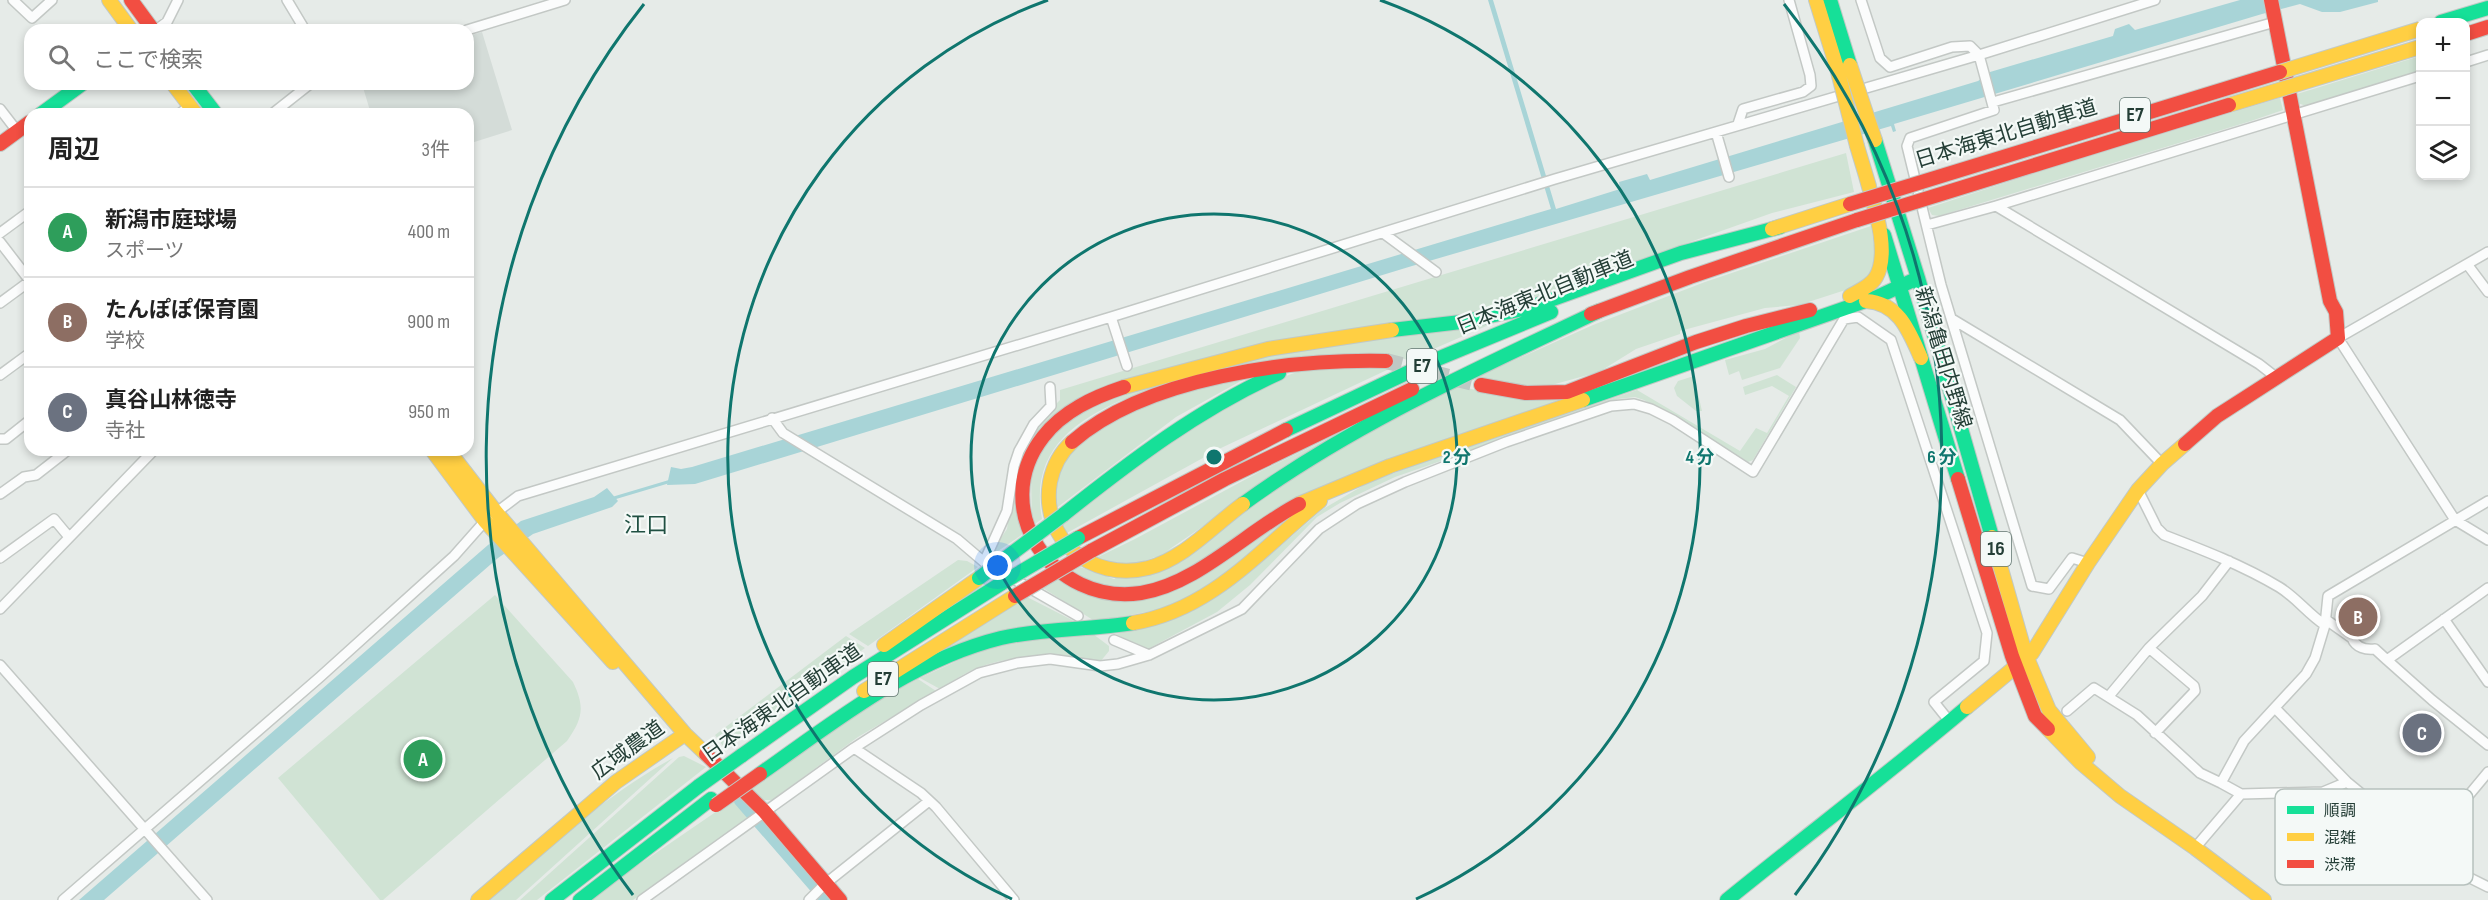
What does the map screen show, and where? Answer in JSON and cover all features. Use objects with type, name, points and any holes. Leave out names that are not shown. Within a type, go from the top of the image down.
[{"type":"main road","points":[[109,0],[127,24]]},
{"type":"main road","points":[[131,0],[150,24]]},
{"type":"main road","name":"新潟亀田内野線","points":[[1816,0],[1875,140],[1918,278],[2027,657],[2049,710],[2120,796]]},
{"type":"main road","name":"新潟亀田内野線","points":[[1830,0],[1857,146],[2016,668],[2035,716],[2081,763],[2120,796],[2264,900]]},
{"type":"main road","points":[[1727,900],[1950,722],[2027,657],[2138,490],[2162,464],[2217,416],[2338,338],[2336,312],[2330,301],[2271,0]]},
{"type":"main road","points":[[2454,18],[2488,8]]},
{"type":"main road","points":[[2470,33],[2488,27]]},
{"type":"main road","name":"日本海東北自動車道","points":[[552,900],[699,786],[760,742],[853,677],[1002,584],[1078,538],[1228,458],[1400,375],[1594,294],[1780,226],[2416,31]]},
{"type":"main road","name":"日本海東北自動車道","points":[[580,900],[694,811],[714,802],[897,669],[1091,551],[1225,479],[1337,423],[1422,384],[1599,311],[1857,220],[2416,48]]},
{"type":"main road","points":[[49,108],[74,90]]},
{"type":"main road","points":[[176,90],[186,108]]},
{"type":"main road","points":[[198,90],[211,108]]},
{"type":"main road","points":[[0,144],[24,126]]},
{"type":"main road","points":[[1780,226],[1680,254],[1556,299],[1508,313],[1460,322],[1361,333],[1284,346],[1228,358],[1125,387],[1073,410],[1050,427],[1041,439],[1028,463],[1025,476],[1023,503],[1028,528],[1049,564],[1060,574],[1084,588],[1125,595],[1162,588],[1188,577],[1218,559],[1285,512],[1354,480],[1579,399],[1752,344],[1851,300],[1875,279],[1881,263],[1881,244],[1866,176]]},
{"type":"main road","points":[[1481,385],[1526,393],[1567,392],[1696,342],[1851,300],[1918,278]]},
{"type":"main road","points":[[1851,300],[1881,302],[1894,310],[1905,325],[1921,358]]},
{"type":"main road","points":[[1386,362],[1349,360],[1250,371],[1180,388],[1118,410],[1090,425],[1060,456],[1050,477],[1048,503],[1050,514],[1065,546],[1098,568],[1122,572],[1150,568],[1182,551],[1267,487],[1374,421],[1599,311]]},
{"type":"main road","points":[[760,742],[817,693],[979,578],[1149,447],[1208,408],[1255,383],[1302,364]]},
{"type":"main road","points":[[437,456],[686,734]]},
{"type":"main road","points":[[452,456],[494,520]]},
{"type":"main road","points":[[756,770],[874,697],[977,644],[1022,633],[1134,624],[1170,614],[1188,606],[1222,585],[1311,507],[1354,480]]},
{"type":"main road","name":"広域農道","points":[[478,900],[616,782],[686,734],[764,811],[840,900]]},
{"type":"street","points":[[13,0],[32,18],[52,0]]},
{"type":"street","points":[[164,24],[178,0]]},
{"type":"street","points":[[287,0],[301,24]]},
{"type":"street","points":[[474,28],[565,0]]},
{"type":"street","points":[[1738,124],[1743,109],[1803,92],[1811,86],[1789,0]]},
{"type":"street","points":[[1861,0],[1880,58],[1890,67],[1952,47],[1970,46],[1979,55],[1994,110],[1910,138],[1907,146],[1952,319],[2032,586],[2049,589],[2072,558],[2088,562]]},
{"type":"street","points":[[63,900],[146,831],[320,677],[518,496],[772,418],[1112,319],[1383,233],[1717,136],[1738,124],[1979,55],[2155,0]]},
{"type":"street","points":[[1993,102],[2275,22]]},
{"type":"street","points":[[2470,61],[2488,55]]},
{"type":"street","points":[[1927,225],[2416,78]]},
{"type":"street","points":[[280,108],[302,90]]},
{"type":"street","points":[[0,109],[17,131]]},
{"type":"street","points":[[1717,136],[1729,177]]},
{"type":"street","points":[[1996,206],[2259,364],[2277,378]]},
{"type":"street","points":[[0,233],[24,215]]},
{"type":"street","points":[[1383,233],[1432,270]]},
{"type":"street","points":[[0,242],[24,273]]},
{"type":"street","points":[[2488,252],[2338,338],[2455,520],[2488,540]]},
{"type":"street","points":[[2467,264],[2488,292]]},
{"type":"street","points":[[0,303],[24,285]]},
{"type":"street","points":[[642,900],[854,748],[921,705],[979,673],[1017,663],[1050,659],[1101,666],[1118,664],[1149,655],[1242,609],[1319,529],[1357,504],[1495,446],[1611,406],[1634,404],[1651,409],[1673,420],[1753,472],[1844,319],[1858,317],[1891,340],[1987,633],[1984,661],[1934,702],[1950,722]]},
{"type":"street","points":[[1112,319],[1126,363]]},
{"type":"street","points":[[1952,319],[2120,420],[2162,464]]},
{"type":"street","points":[[0,375],[24,357]]},
{"type":"street","points":[[984,562],[1007,511],[1014,466],[1020,451],[1034,424],[1051,406],[1050,387]]},
{"type":"street","points":[[772,418],[783,433],[957,539],[984,562],[1078,616]]},
{"type":"street","points":[[0,439],[6,439],[24,425]]},
{"type":"street","points":[[0,494],[24,477],[36,475],[60,456]]},
{"type":"street","points":[[0,609],[148,456]]},
{"type":"street","points":[[2138,490],[2157,528],[2164,535],[2229,561],[2280,588],[2307,608],[2312,616],[2352,638],[2354,643],[2366,650],[2375,649],[2432,700],[2488,745]]},
{"type":"street","points":[[2221,783],[2244,741],[2306,674],[2315,658],[2325,622],[2328,596],[2488,501]]},
{"type":"street","points":[[0,558],[54,519],[69,537]]},
{"type":"street","points":[[2109,696],[2149,648],[2202,596],[2229,561]]},
{"type":"street","points":[[2387,660],[2488,588]]},
{"type":"street","points":[[2444,619],[2488,682]]},
{"type":"street","points":[[1114,639],[1149,655]]},
{"type":"street","points":[[2149,648],[2194,686],[2195,691],[2155,733]]},
{"type":"street","points":[[0,665],[207,900]]},
{"type":"street","points":[[2067,711],[2094,688],[2137,716],[2200,773],[2241,795],[2275,794]]},
{"type":"street","points":[[2275,708],[2356,789]]},
{"type":"street","points":[[854,748],[929,801],[1014,900]]},
{"type":"street","points":[[2473,790],[2488,772]]},
{"type":"street","points":[[2330,789],[2347,782]]},
{"type":"street","points":[[2195,848],[2241,795]]},
{"type":"street","points":[[809,900],[825,884],[929,801]]},
{"type":"street","points":[[2473,880],[2488,887]]},
{"type":"shaded area","points":[[482,32],[512,130],[474,142],[474,108],[369,108],[364,90],[474,90],[474,34]]},
{"type":"green space","points":[[2416,57],[2416,72],[2306,106],[2298,103],[2297,94]]},
{"type":"green space","points":[[2280,98],[2283,110],[2251,121],[1939,216],[1932,215],[1928,208],[2051,168]]},
{"type":"green space","points":[[1846,153],[1854,192],[1772,213],[1518,303],[1119,382],[1023,459],[1023,534],[995,553],[995,547],[1007,529],[1017,466],[1023,451],[1045,415],[1060,400],[1060,390]]},
{"type":"green space","points":[[1871,226],[1877,265],[1861,285],[1799,305],[1765,308],[1680,331],[1680,334],[1636,349],[1599,372],[1544,387],[1502,383],[1477,377],[1593,325],[1705,282]]},
{"type":"green space","points":[[1505,318],[1408,360],[1386,354],[1122,400],[1085,419],[1058,444],[1048,459],[1042,477],[1040,496],[1042,519],[1032,526],[1031,475],[1040,449],[1063,423],[1095,404],[1148,385],[1273,353]]},
{"type":"green space","points":[[1799,331],[1800,338],[1780,368],[1742,380],[1739,371],[1729,375],[1725,360],[1765,349]]},
{"type":"green space","points":[[1365,366],[1389,369],[1221,448],[1065,534],[1059,524],[1218,406],[1300,371]]},
{"type":"green space","points":[[1777,375],[1796,387],[1753,460],[1748,462],[1644,400],[1635,397],[1618,399],[1395,477],[1340,503],[1317,517],[1250,585],[1217,612],[1146,650],[1116,634],[1155,624],[1253,570],[1323,509],[1366,484],[1637,390],[1740,451],[1756,428],[1767,433],[1789,396],[1772,386],[1745,395],[1743,387]]},
{"type":"green space","points":[[1694,376],[1702,411],[1696,411],[1677,396],[1674,388],[1678,381]]},
{"type":"green space","points":[[1248,377],[1176,417],[1054,510],[1055,477],[1066,454],[1084,436],[1109,420],[1137,408]]},
{"type":"green space","points":[[1458,386],[1485,392],[1571,398],[1399,458],[1172,577],[1132,588],[1108,588],[1070,573],[1080,567],[1114,579],[1248,508],[1313,465],[1392,419]]},
{"type":"green space","points":[[1338,434],[1161,555],[1130,566],[1094,559],[1263,470]]},
{"type":"green space","points":[[1300,511],[1209,587],[1171,607],[1096,622],[1043,588],[1058,579],[1130,601],[1181,589]]},
{"type":"green space","points":[[958,560],[967,561],[978,567],[868,646],[849,634]]},
{"type":"green space","points":[[495,595],[573,682],[581,706],[579,719],[567,741],[383,900],[380,900],[278,778]]},
{"type":"green space","points":[[1027,597],[1078,623],[929,658]]},
{"type":"green space","points":[[1093,634],[1109,646],[1109,651],[1100,662],[1054,656],[1007,659],[972,670],[940,689],[920,678],[983,649],[1031,637]]},
{"type":"green space","points":[[846,636],[865,648],[726,750],[715,735]]},
{"type":"green space","points":[[918,679],[936,691],[858,737],[772,800],[760,800],[749,788],[876,701]]},
{"type":"green space","points":[[684,756],[706,767],[537,900],[520,900],[679,757]]},
{"type":"green space","points":[[673,758],[516,900],[488,900],[600,806]]},
{"type":"green space","points":[[739,796],[753,811],[744,822],[633,900],[592,900],[618,879]]},
{"type":"water","points":[[1488,0],[1493,0],[1556,209],[1620,189],[1619,182],[1647,174],[1650,180],[1978,81],[1990,72],[2113,36],[2115,29],[2129,24],[2135,30],[2240,0],[2378,0],[2378,2],[2340,12],[2322,12],[2300,4],[2262,14],[1894,124],[1896,131],[1893,132],[1891,126],[1412,266],[695,484],[667,485],[671,467],[681,469],[692,467],[1551,209]]},
{"type":"water","points":[[607,488],[618,501],[612,507],[533,534],[498,558],[104,900],[79,900],[488,545],[521,521],[594,497]]},
{"type":"waterway","points":[[614,498],[671,481]]},
{"type":"waterway","points":[[739,801],[825,900]]},
{"type":"tunnel","points":[[1386,361],[1481,385]]},
{"type":"traffic: fast","points":[[1830,0],[1850,65]]},
{"type":"traffic: fast","points":[[2454,18],[2488,8]]},
{"type":"traffic: fast","points":[[49,108],[74,90]]},
{"type":"traffic: fast","points":[[198,90],[211,108]]},
{"type":"traffic: fast","points":[[1875,140],[1918,278],[1992,537]]},
{"type":"traffic: fast","points":[[1392,330],[1461,322],[1528,308],[1681,253],[1780,227]]},
{"type":"traffic: fast","points":[[1884,235],[1958,479]]},
{"type":"traffic: fast","points":[[1583,400],[1877,297],[1918,278]]},
{"type":"traffic: fast","points":[[1243,504],[1328,448],[1416,399],[1599,311]]},
{"type":"traffic: fast","points":[[1286,430],[1430,362],[1551,312]]},
{"type":"traffic: fast","points":[[1063,515],[1166,437],[1221,403],[1279,373]]},
{"type":"traffic: fast","points":[[979,578],[1063,515]]},
{"type":"traffic: fast","points":[[1002,583],[1078,538]]},
{"type":"traffic: fast","points":[[741,756],[853,677],[1002,583]]},
{"type":"traffic: fast","points":[[760,774],[874,695],[936,661],[968,648],[1017,635],[1133,623]]},
{"type":"traffic: fast","points":[[1727,900],[1967,707]]},
{"type":"traffic: fast","points":[[699,786],[741,756]]},
{"type":"traffic: fast","points":[[552,900],[699,786]]},
{"type":"traffic: fast","points":[[580,900],[711,799]]},
{"type":"traffic: slow","points":[[109,0],[127,24]]},
{"type":"traffic: slow","points":[[1816,0],[1837,68]]},
{"type":"traffic: slow","points":[[2280,72],[2416,30]]},
{"type":"traffic: slow","points":[[2229,105],[2416,48]]},
{"type":"traffic: slow","points":[[1850,65],[1875,140]]},
{"type":"traffic: slow","points":[[1837,68],[1857,146]]},
{"type":"traffic: slow","points":[[178,90],[191,108]]},
{"type":"traffic: slow","points":[[1857,146],[1869,186]]},
{"type":"traffic: slow","points":[[1850,296],[1871,283],[1876,277],[1882,254],[1879,227],[1866,176]]},
{"type":"traffic: slow","points":[[1772,229],[1850,204]]},
{"type":"traffic: slow","points":[[1866,301],[1887,307],[1895,313],[1907,329],[1921,358]]},
{"type":"traffic: slow","points":[[1124,387],[1268,349],[1392,330]]},
{"type":"traffic: slow","points":[[1299,504],[1390,466],[1583,400]]},
{"type":"traffic: slow","points":[[1072,442],[1061,455],[1050,482],[1049,503],[1053,522],[1062,538],[1074,552],[1108,569],[1127,571],[1161,564],[1186,549],[1243,504]]},
{"type":"traffic: slow","points":[[1967,707],[2032,653],[2088,563],[2138,490],[2185,444]]},
{"type":"traffic: slow","points":[[436,456],[485,521],[613,662]]},
{"type":"traffic: slow","points":[[453,456],[496,512],[685,734],[706,754]]},
{"type":"traffic: slow","points":[[1133,623],[1161,616],[1211,591],[1256,557],[1320,501]]},
{"type":"traffic: slow","points":[[1992,537],[2025,653],[2049,710],[2088,757]]},
{"type":"traffic: slow","points":[[884,645],[979,578]]},
{"type":"traffic: slow","points":[[864,691],[1015,596]]},
{"type":"traffic: slow","points":[[2048,729],[2081,763],[2120,796],[2264,900]]},
{"type":"traffic: slow","points":[[478,900],[616,782],[685,734]]},
{"type":"traffic: jam","points":[[131,0],[149,24]]},
{"type":"traffic: jam","points":[[2185,444],[2217,416],[2338,338],[2336,312],[2330,301],[2271,0]]},
{"type":"traffic: jam","points":[[2470,33],[2488,27]]},
{"type":"traffic: jam","points":[[1850,204],[2280,72]]},
{"type":"traffic: jam","points":[[1857,220],[2229,105]]},
{"type":"traffic: jam","points":[[0,144],[24,126]]},
{"type":"traffic: jam","points":[[1591,314],[1690,277],[1857,220]]},
{"type":"traffic: jam","points":[[1481,385],[1526,393],[1567,392],[1696,342],[1746,326],[1810,310]]},
{"type":"traffic: jam","points":[[1072,442],[1103,420],[1139,402],[1179,387],[1221,376],[1307,364],[1386,361]]},
{"type":"traffic: jam","points":[[1124,387],[1090,400],[1060,420],[1043,437],[1028,465],[1022,494],[1026,521],[1038,547],[1057,568],[1081,584],[1109,593],[1141,593],[1162,588],[1203,568],[1299,504]]},
{"type":"traffic: jam","points":[[1091,551],[1225,479],[1412,389]]},
{"type":"traffic: jam","points":[[1078,538],[1286,430]]},
{"type":"traffic: jam","points":[[1958,479],[2012,656],[2035,716],[2048,729]]},
{"type":"traffic: jam","points":[[1015,596],[1091,551]]},
{"type":"traffic: jam","points":[[706,754],[764,811],[840,900]]},
{"type":"traffic: jam","points":[[716,805],[760,774]]},
{"type":"place","name":"たんぽぽ保育園","points":[[2358,617]]},
{"type":"place","name":"真谷山林徳寺","points":[[2422,733]]},
{"type":"place","name":"新潟市庭球場","points":[[423,759]]},
{"type":"district","name":"江口","points":[[646,525]]}]
